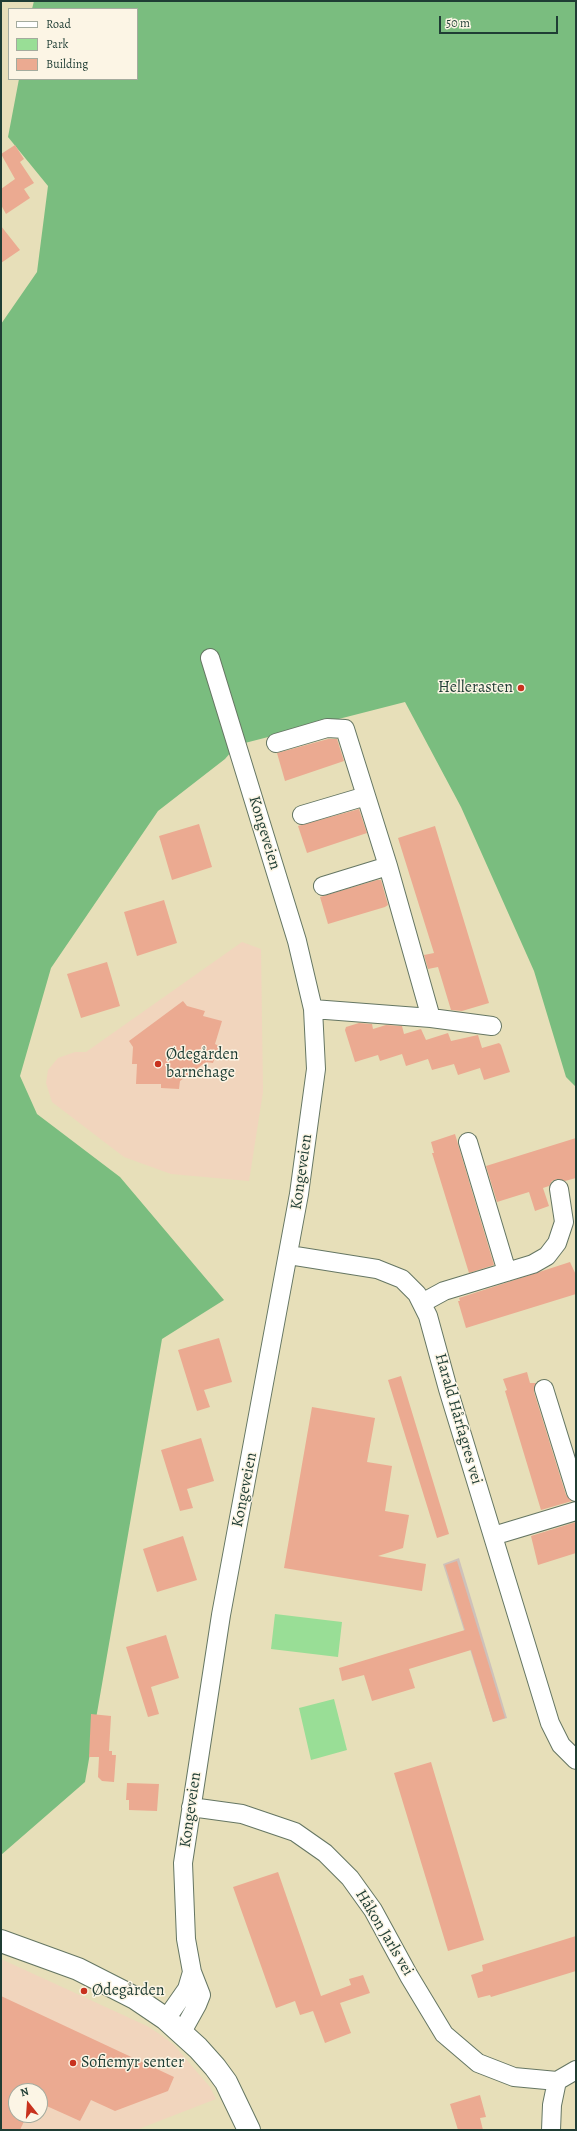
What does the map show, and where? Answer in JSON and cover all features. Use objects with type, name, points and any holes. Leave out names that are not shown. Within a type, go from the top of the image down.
[{"type":"main road","points":[[1,1941],[78,1969],[135,1998],[174,2026],[207,2058],[226,2082],[249,2130]]},
{"type":"street","name":"Kongeveien","points":[[174,2026],[200,1999],[200,1990],[192,1972],[184,1925],[183,1863],[221,1615],[299,1194],[316,1069],[313,1009],[297,941],[210,658]]},
{"type":"street","points":[[276,743],[327,728],[345,729],[388,866],[431,1018]]},
{"type":"street","points":[[302,815],[366,796]]},
{"type":"street","points":[[323,886],[388,866]]},
{"type":"street","points":[[313,1009],[431,1018],[492,1026]]},
{"type":"street","points":[[468,1142],[507,1272]]},
{"type":"street","points":[[422,1303],[444,1291],[533,1264],[552,1250],[561,1235],[564,1222],[566,1194]]},
{"type":"street","name":"Harald Hårfagres vei","points":[[288,1255],[377,1269],[402,1279],[417,1294],[428,1316],[550,1724],[561,1745],[576,1760]]},
{"type":"street","points":[[544,1389],[576,1492]]},
{"type":"street","points":[[493,1536],[576,1511]]},
{"type":"street","name":"Håkon Jarls vei","points":[[191,1807],[242,1814],[295,1832],[325,1853],[350,1878],[373,1910],[409,1976],[444,2034],[478,2063],[514,2077],[557,2081]]},
{"type":"street","points":[[551,2130],[552,2105],[557,2081],[576,2070]]},
{"type":"shaded area","name":"Ødegården barnehage","points":[[242,942],[261,949],[263,1092],[249,1181],[171,1174],[124,1157],[52,1102],[46,1083],[48,1070],[58,1058],[75,1052],[86,1052]]},
{"type":"shaded area","points":[[459,1558],[507,1718],[493,1722],[443,1564]]},
{"type":"shaded area","points":[[1,1959],[147,2026],[161,2035],[174,2045],[210,2087],[216,2099],[136,2130],[1,2130]]},
{"type":"green space","points":[[34,1],[576,1],[576,1087],[566,1077],[534,971],[461,807],[405,702],[237,745],[225,759],[158,811],[51,968],[20,1076],[37,1114],[120,1177],[224,1300],[162,1339],[85,1782],[1,1855],[1,324],[37,272],[48,186],[8,137],[19,80],[138,80],[138,8],[32,8]]},
{"type":"green space","points":[[275,1614],[342,1622],[338,1657],[271,1649]]},
{"type":"green space","points":[[334,1699],[347,1750],[311,1760],[299,1708]]},
{"type":"building","points":[[15,145],[24,159],[20,162],[34,183],[24,189],[30,198],[6,214],[1,205],[1,189],[15,179],[1,154]]},
{"type":"building","points":[[1,226],[20,250],[1,263]]},
{"type":"building","points":[[328,739],[337,739],[344,761],[285,781],[277,753]]},
{"type":"building","points":[[359,809],[367,833],[307,853],[298,826]]},
{"type":"building","points":[[199,824],[212,867],[172,880],[159,836]]},
{"type":"building","points":[[435,826],[489,1003],[462,1011],[451,1010],[438,967],[428,969],[424,955],[434,953],[398,838]]},
{"type":"building","points":[[381,880],[388,905],[328,924],[320,897]]},
{"type":"building","points":[[164,900],[177,943],[137,956],[124,912]]},
{"type":"building","points":[[107,962],[120,1006],[81,1018],[67,974]]},
{"type":"building","points":[[183,1001],[187,1006],[205,1011],[203,1016],[222,1021],[215,1044],[219,1046],[213,1063],[206,1062],[180,1081],[179,1089],[161,1088],[161,1084],[136,1084],[137,1064],[132,1064],[133,1047],[129,1041]]},
{"type":"building","points":[[359,1023],[372,1024],[373,1029],[386,1025],[402,1026],[404,1034],[421,1029],[426,1040],[448,1033],[451,1041],[478,1035],[482,1048],[499,1043],[501,1045],[510,1072],[484,1080],[480,1068],[458,1075],[454,1064],[432,1070],[428,1059],[406,1066],[402,1054],[380,1061],[378,1055],[355,1062],[345,1030],[346,1027]]},
{"type":"building","points":[[455,1134],[494,1265],[469,1273],[432,1153],[434,1153],[431,1142]]},
{"type":"building","points":[[576,1138],[576,1178],[565,1181],[557,1179],[552,1181],[549,1186],[543,1188],[549,1206],[535,1211],[529,1192],[497,1202],[486,1166]]},
{"type":"building","points":[[570,1262],[576,1275],[576,1294],[466,1328],[458,1301],[460,1301],[459,1298]]},
{"type":"building","points":[[219,1338],[232,1382],[204,1390],[210,1407],[197,1411],[178,1350]]},
{"type":"building","points":[[527,1372],[530,1383],[536,1383],[534,1392],[566,1495],[572,1501],[541,1510],[505,1391],[507,1390],[503,1379]]},
{"type":"building","points":[[401,1376],[449,1534],[437,1538],[388,1380]]},
{"type":"building","points":[[312,1407],[375,1418],[367,1462],[392,1466],[385,1511],[409,1515],[403,1548],[378,1556],[426,1564],[422,1591],[284,1568]]},
{"type":"building","points":[[201,1438],[214,1481],[187,1489],[193,1508],[180,1511],[161,1450]]},
{"type":"building","points":[[576,1522],[576,1553],[538,1565],[531,1536]]},
{"type":"building","points":[[183,1536],[197,1580],[157,1592],[143,1549]]},
{"type":"building","points":[[457,1561],[505,1718],[493,1722],[471,1650],[409,1669],[415,1688],[372,1701],[364,1675],[342,1681],[339,1668],[465,1630],[445,1565]]},
{"type":"building","points":[[166,1635],[179,1678],[151,1687],[159,1714],[148,1717],[126,1647]]},
{"type":"building","points":[[91,1714],[111,1716],[109,1751],[112,1751],[112,1755],[116,1755],[114,1782],[102,1781],[98,1777],[99,1757],[89,1757]]},
{"type":"building","points":[[431,1762],[484,1940],[448,1951],[394,1773]]},
{"type":"building","points":[[127,1783],[159,1784],[157,1811],[129,1810],[129,1800],[126,1800]]},
{"type":"building","points":[[278,1872],[321,1996],[351,1985],[349,1979],[363,1975],[370,1993],[340,2003],[351,2033],[325,2043],[313,2011],[300,2015],[295,2001],[276,2008],[233,1887]]},
{"type":"building","points":[[576,1936],[576,1971],[491,1997],[490,1995],[478,1998],[471,1975],[483,1971],[482,1965]]},
{"type":"building","name":"Sofiemyr senter","points":[[1,1996],[174,2077],[168,2091],[115,2111],[91,2100],[80,2121],[48,2107],[48,2083],[8,2083],[8,2123],[23,2123],[20,2130],[1,2130]]},
{"type":"building","points":[[480,2095],[486,2117],[480,2118],[483,2130],[458,2130],[450,2104]]},
{"type":"place","name":"Hellerasten","points":[[521,688]]},
{"type":"place","name":"Ødegården barnehage","points":[[158,1064]]},
{"type":"place","name":"Ødegården","points":[[84,1991]]},
{"type":"place","name":"Sofiemyr senter","points":[[73,2063]]}]
